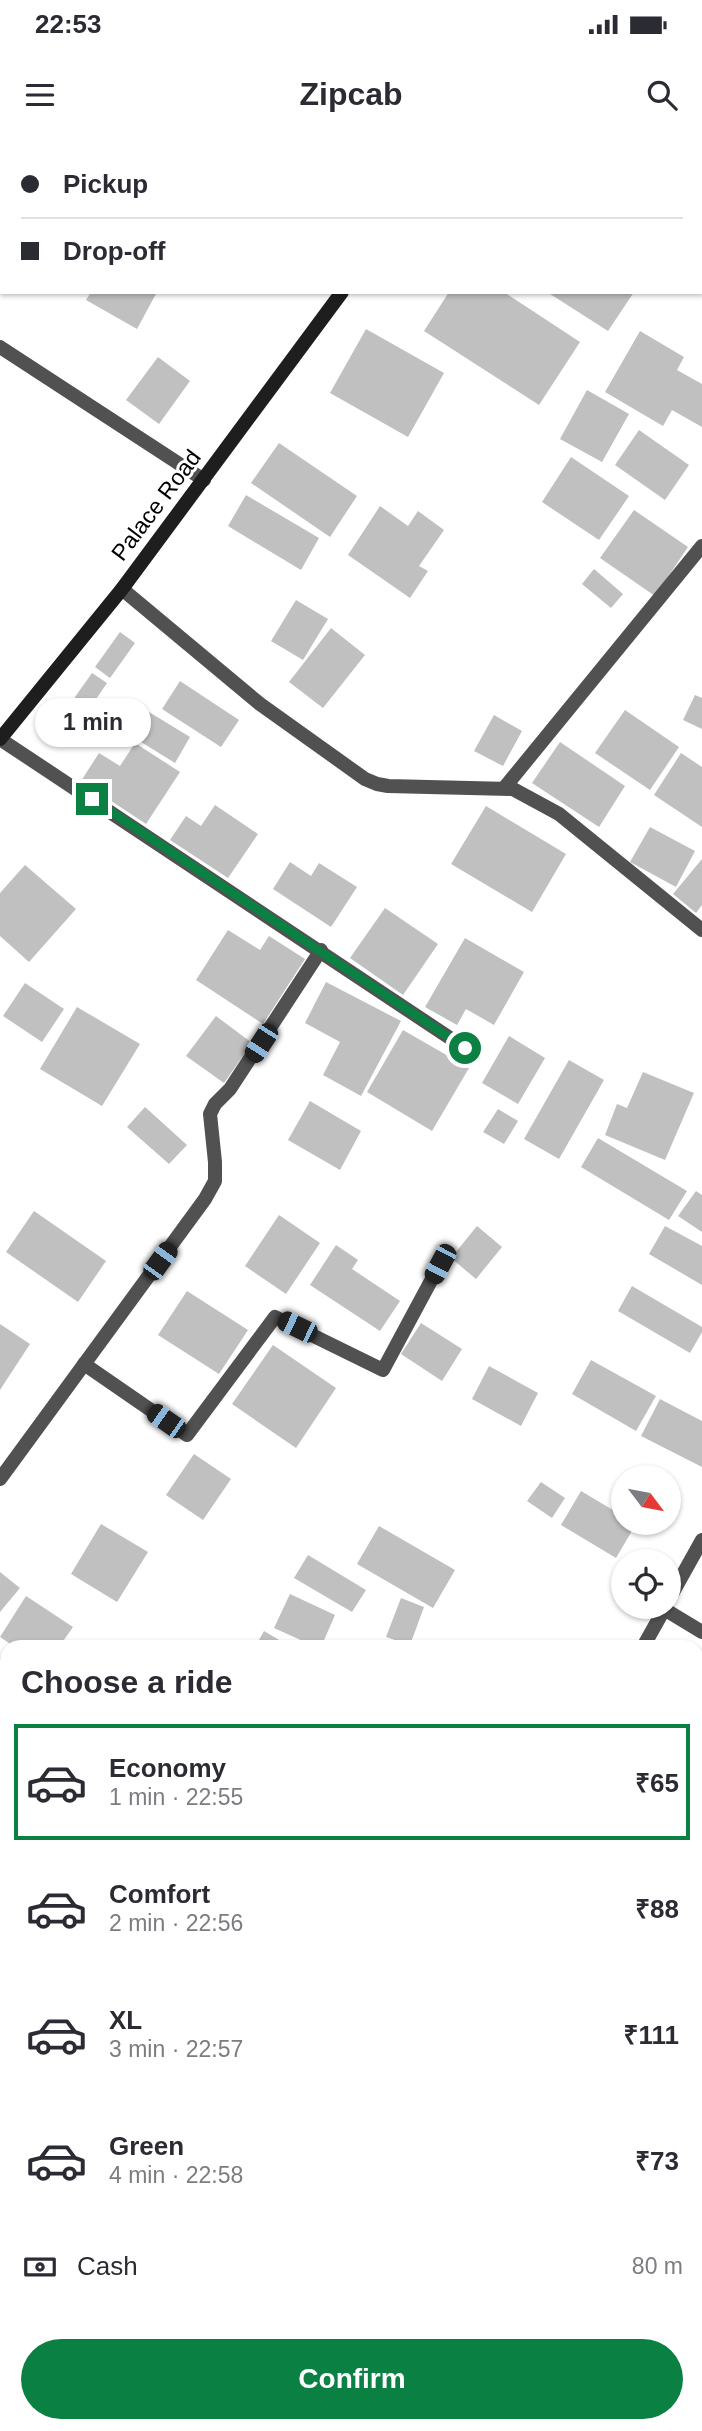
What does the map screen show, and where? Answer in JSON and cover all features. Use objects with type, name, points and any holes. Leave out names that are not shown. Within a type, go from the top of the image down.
[{"type":"main road","name":"Palace Road","points":[[0,739],[122,589],[341,294]]},
{"type":"street","points":[[0,347],[204,480]]},
{"type":"street","points":[[505,787],[702,546]]},
{"type":"street","points":[[122,589],[260,704],[365,779],[377,785],[388,786],[513,789],[559,814],[702,930]]},
{"type":"street","points":[[0,739],[465,1048]]},
{"type":"street","points":[[0,1479],[205,1199],[215,1181],[210,1114],[215,1104],[230,1089],[321,950]]},
{"type":"street","points":[[84,1364],[187,1435],[275,1317],[383,1370],[440,1264]]},
{"type":"street","points":[[681,1578],[702,1540]]},
{"type":"street","points":[[681,1617],[702,1632]]},
{"type":"street","points":[[647,1640],[659,1619]]},
{"type":"building","points":[[90,294],[156,294],[137,329],[86,300]]},
{"type":"building","points":[[448,294],[507,294],[580,342],[539,405],[424,331]]},
{"type":"building","points":[[550,294],[633,294],[608,331]]},
{"type":"building","points":[[366,329],[444,373],[408,437],[330,393]]},
{"type":"building","points":[[640,331],[684,357],[677,370],[702,384],[702,427],[672,410],[663,426],[605,392]]},
{"type":"building","points":[[158,357],[190,381],[159,424],[126,400]]},
{"type":"building","points":[[587,390],[629,414],[602,462],[560,439]]},
{"type":"building","points":[[639,430],[689,465],[665,500],[615,465]]},
{"type":"building","points":[[279,443],[357,496],[330,537],[251,483]]},
{"type":"building","points":[[571,457],[629,496],[599,540],[542,502]]},
{"type":"building","points":[[246,495],[319,538],[301,570],[228,526]]},
{"type":"building","points":[[380,506],[408,526],[418,511],[444,530],[419,566],[428,571],[410,598],[348,555]]},
{"type":"building","points":[[634,510],[688,547],[655,596],[600,558]]},
{"type":"building","points":[[594,569],[623,594],[611,608],[582,584]]},
{"type":"building","points":[[296,600],[328,619],[303,660],[271,641]]},
{"type":"building","points":[[331,628],[365,655],[323,708],[289,682]]},
{"type":"building","points":[[120,632],[135,643],[110,678],[95,667]]},
{"type":"building","points":[[92,673],[107,683],[86,714],[70,704]]},
{"type":"building","points":[[180,681],[239,720],[221,747],[162,709]]},
{"type":"building","points":[[695,695],[702,698],[702,729],[683,720]]},
{"type":"building","points":[[625,710],[679,747],[650,790],[595,753]]},
{"type":"building","points":[[149,712],[190,737],[175,763],[133,737]]},
{"type":"building","points":[[494,715],[522,731],[503,766],[474,751]]},
{"type":"building","points":[[560,742],[625,786],[599,827],[532,783]]},
{"type":"building","points":[[135,743],[180,772],[146,824],[81,781],[99,753],[120,766]]},
{"type":"building","points":[[681,753],[702,767],[702,827],[654,795]]},
{"type":"building","points":[[215,805],[258,834],[228,878],[170,840],[186,816],[201,826]]},
{"type":"building","points":[[486,806],[566,854],[532,912],[451,864]]},
{"type":"building","points":[[650,827],[695,851],[676,887],[630,862]]},
{"type":"building","points":[[702,859],[702,905],[696,913],[673,894]]},
{"type":"building","points":[[290,862],[311,876],[319,863],[357,887],[331,927],[273,889]]},
{"type":"building","points":[[25,865],[76,909],[29,962],[0,936],[0,893]]},
{"type":"building","points":[[385,908],[438,944],[403,995],[350,958]]},
{"type":"building","points":[[228,930],[260,950],[269,936],[305,959],[263,1024],[196,980]]},
{"type":"building","points":[[465,938],[524,972],[494,1025],[466,1009],[457,1025],[425,1007]]},
{"type":"building","points":[[326,982],[401,1021],[361,1096],[323,1075],[340,1042],[305,1023]]},
{"type":"building","points":[[25,983],[64,1009],[42,1042],[3,1016]]},
{"type":"building","points":[[77,1007],[140,1044],[102,1106],[40,1069]]},
{"type":"building","points":[[216,1016],[252,1043],[224,1083],[186,1056]]},
{"type":"building","points":[[403,1030],[469,1068],[432,1131],[367,1092]]},
{"type":"building","points":[[509,1036],[545,1058],[518,1104],[482,1083]]},
{"type":"building","points":[[569,1060],[604,1080],[559,1159],[524,1139]]},
{"type":"building","points":[[643,1072],[694,1093],[665,1160],[605,1135],[617,1104],[627,1108]]},
{"type":"building","points":[[310,1101],[361,1131],[340,1170],[288,1140]]},
{"type":"building","points":[[145,1107],[187,1145],[169,1164],[127,1127]]},
{"type":"building","points":[[498,1109],[518,1121],[504,1144],[483,1132]]},
{"type":"building","points":[[598,1138],[687,1191],[669,1220],[581,1167]]},
{"type":"building","points":[[696,1191],[702,1195],[702,1232],[678,1216]]},
{"type":"building","points":[[34,1211],[106,1261],[78,1302],[6,1252]]},
{"type":"building","points":[[279,1215],[320,1243],[286,1294],[245,1266]]},
{"type":"building","points":[[477,1226],[502,1247],[476,1279],[451,1258]]},
{"type":"building","points":[[665,1226],[702,1246],[702,1285],[649,1254]]},
{"type":"building","points":[[336,1245],[358,1260],[352,1269],[400,1301],[380,1331],[310,1285]]},
{"type":"building","points":[[632,1286],[702,1327],[690,1353],[618,1311]]},
{"type":"building","points":[[187,1291],[248,1330],[219,1374],[158,1335]]},
{"type":"building","points":[[421,1323],[462,1349],[442,1381],[401,1354]]},
{"type":"building","points":[[0,1324],[30,1344],[0,1390]]},
{"type":"building","points":[[273,1345],[336,1388],[296,1448],[232,1404]]},
{"type":"building","points":[[591,1360],[656,1396],[636,1431],[572,1394]]},
{"type":"building","points":[[489,1366],[538,1393],[521,1426],[472,1399]]},
{"type":"building","points":[[660,1399],[702,1421],[702,1467],[641,1436]]},
{"type":"building","points":[[194,1454],[231,1479],[203,1520],[166,1495]]},
{"type":"building","points":[[541,1482],[565,1498],[552,1518],[527,1501]]},
{"type":"building","points":[[581,1491],[611,1509],[611,1535],[630,1535],[621,1549],[611,1549],[611,1555],[561,1525]]},
{"type":"building","points":[[101,1524],[148,1552],[117,1602],[71,1574]]},
{"type":"building","points":[[379,1526],[455,1570],[433,1608],[357,1564]]},
{"type":"building","points":[[308,1555],[366,1590],[352,1612],[294,1578]]},
{"type":"building","points":[[0,1572],[20,1588],[0,1612]]},
{"type":"building","points":[[290,1594],[335,1615],[324,1640],[301,1640],[274,1628]]},
{"type":"building","points":[[26,1596],[73,1627],[64,1640],[4,1640],[0,1637]]},
{"type":"building","points":[[401,1598],[424,1607],[412,1640],[386,1637]]},
{"type":"building","points":[[264,1631],[279,1640],[259,1640]]},
{"type":"route","points":[[92,799],[465,1048]]}]
